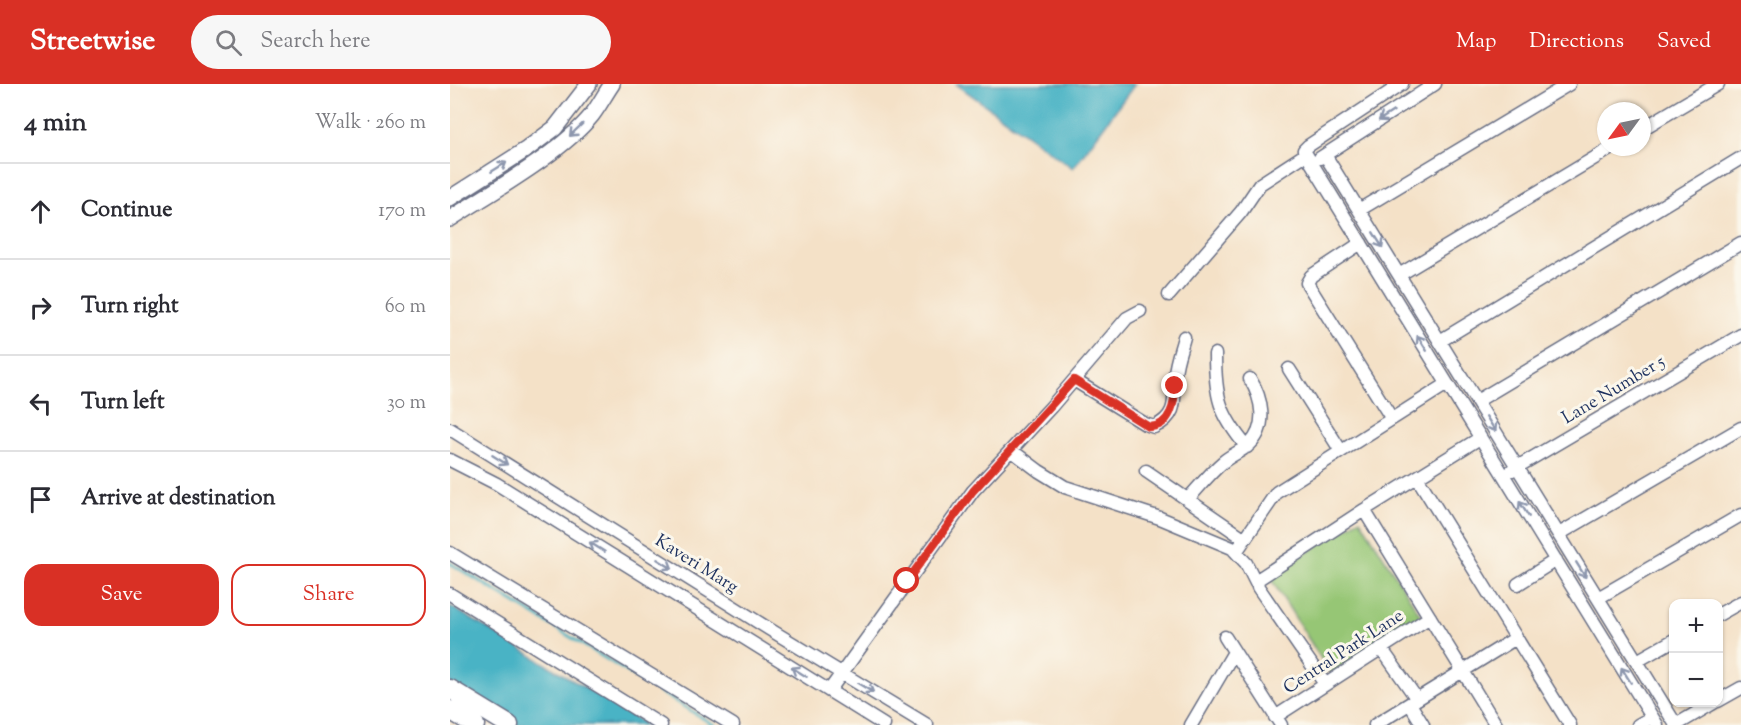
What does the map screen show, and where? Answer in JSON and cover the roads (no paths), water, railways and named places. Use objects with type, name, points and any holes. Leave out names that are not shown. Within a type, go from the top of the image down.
[{"type":"highway","points":[[450,689],[509,725]]},
{"type":"highway","points":[[450,710],[475,725]]},
{"type":"main road","points":[[450,198],[527,149],[555,128],[589,84]]},
{"type":"main road","points":[[450,219],[566,140],[591,116],[612,84]]},
{"type":"main road","points":[[479,180],[487,195]]},
{"type":"street","points":[[1169,295],[1241,212],[1260,184],[1308,154],[1402,84]]},
{"type":"street","points":[[1308,154],[1325,155],[1435,84]]},
{"type":"street","points":[[1359,210],[1569,84]]},
{"type":"street","points":[[1651,124],[1718,84]]},
{"type":"street","points":[[1308,154],[1654,721],[1638,725]]},
{"type":"street","points":[[1325,155],[1676,725],[1707,707]]},
{"type":"street","points":[[1399,275],[1598,156]]},
{"type":"street","points":[[1440,341],[1741,158]]},
{"type":"street","points":[[1361,243],[1311,276],[1307,283],[1392,419]]},
{"type":"street","points":[[1477,401],[1741,243]]},
{"type":"street","points":[[829,691],[968,497],[1127,318],[1140,311]]},
{"type":"street","name":"Lane Number 5","points":[[1503,475],[1741,335]]},
{"type":"street","points":[[1074,380],[1149,427],[1154,427],[1163,422],[1173,409],[1176,366],[1184,337]]},
{"type":"street","points":[[1215,354],[1216,382],[1221,408],[1228,424],[1247,447]]},
{"type":"street","points":[[1289,369],[1341,451]]},
{"type":"street","points":[[1188,499],[1222,463],[1247,447],[1255,438],[1262,412],[1256,388],[1250,379]]},
{"type":"street","points":[[1236,552],[1277,492],[1447,384]]},
{"type":"street","points":[[1559,534],[1741,428]]},
{"type":"street","name":"Kaveri Marg","points":[[450,429],[927,725]]},
{"type":"street","points":[[1256,583],[1262,576],[1480,438]]},
{"type":"street","points":[[1011,450],[1065,487],[1160,518],[1236,552],[1246,563],[1256,583],[1325,684]]},
{"type":"street","points":[[450,460],[497,484],[884,725]]},
{"type":"street","points":[[1146,471],[1245,539]]},
{"type":"street","points":[[1417,477],[1570,725]]},
{"type":"street","points":[[1364,510],[1496,725]]},
{"type":"street","points":[[1598,598],[1741,515]]},
{"type":"street","points":[[450,552],[733,725]]},
{"type":"street","points":[[1518,584],[1556,560]]},
{"type":"street","points":[[450,594],[661,725]]},
{"type":"street","points":[[1723,613],[1741,602]]},
{"type":"street","name":"Central Park Lane","points":[[1278,721],[1325,684],[1430,617]]},
{"type":"street","points":[[1225,637],[1278,721]]},
{"type":"street","points":[[1374,725],[1516,638]]},
{"type":"street","points":[[1637,661],[1669,643]]},
{"type":"street","points":[[1381,648],[1413,701],[1423,725]]},
{"type":"street","points":[[1191,725],[1234,652]]},
{"type":"street","points":[[1723,698],[1741,688]]},
{"type":"water","points":[[956,84],[1135,84],[1073,168]]},
{"type":"water","points":[[450,606],[647,725],[513,725],[450,688]]},
{"type":"waterway","points":[[450,563],[714,725]]}]
